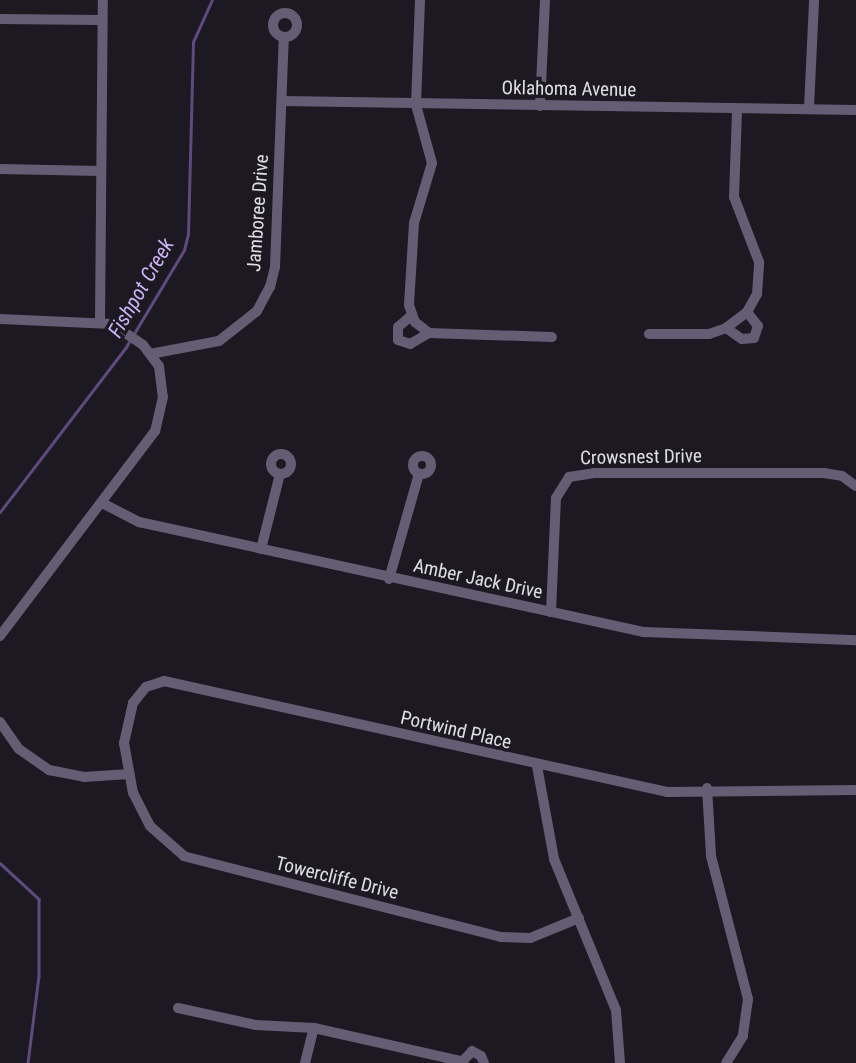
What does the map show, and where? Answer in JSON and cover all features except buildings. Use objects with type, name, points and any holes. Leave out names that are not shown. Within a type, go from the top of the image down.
[{"type":"street","points":[[100,321],[103,0]]},
{"type":"street","points":[[420,0],[416,104],[432,163],[414,223],[412,315],[429,332]]},
{"type":"street","points":[[540,106],[545,0]]},
{"type":"street","points":[[809,108],[814,0]]},
{"type":"street","points":[[0,19],[101,20]]},
{"type":"street","name":"Jamboree Drive","points":[[150,354],[219,341],[248,320],[265,296],[275,267],[284,37]]},
{"type":"street","name":"Oklahoma Avenue","points":[[282,101],[856,110]]},
{"type":"street","points":[[649,334],[709,334],[726,328],[747,312],[757,294],[759,262],[735,207],[737,109]]},
{"type":"street","points":[[0,169],[100,171]]},
{"type":"street","points":[[726,328],[742,339],[754,338],[758,326],[747,312]]},
{"type":"street","points":[[412,315],[398,327],[398,340],[410,344],[429,332],[552,337]]},
{"type":"street","points":[[0,319],[100,321],[112,324],[143,345],[159,366],[163,388],[163,410],[155,432],[0,636]]},
{"type":"street","name":"Crowsnest Drive","points":[[551,612],[556,498],[569,477],[594,473],[824,473],[854,483]]},
{"type":"street","points":[[261,549],[280,474]]},
{"type":"street","points":[[389,579],[419,474]]},
{"type":"street","name":"Amber Jack Drive","points":[[102,503],[139,522],[389,579],[657,634],[856,640]]},
{"type":"street","name":"Portwind Place","points":[[129,774],[124,743],[133,703],[146,687],[164,681],[537,766],[667,792],[707,788],[856,790]]},
{"type":"street","points":[[0,722],[19,750],[48,770],[84,777],[129,774]]},
{"type":"street","points":[[537,766],[550,846],[612,996],[620,1063]]},
{"type":"street","name":"Towercliffe Drive","points":[[129,774],[150,826],[171,847],[200,861],[501,937],[530,938],[579,918]]},
{"type":"street","points":[[707,788],[711,856],[748,999],[743,1035],[726,1063]]},
{"type":"street","points":[[178,1008],[256,1025],[314,1028],[461,1062],[475,1052],[484,1063]]},
{"type":"street","points":[[305,1063],[314,1028]]},
{"type":"waterway","name":"Fishpot Creek","points":[[0,512],[126,347],[184,250],[188,234],[193,42],[212,0]]},
{"type":"waterway","name":"Fishpot Creek","points":[[0,863],[39,899],[39,976],[28,1063]]}]
